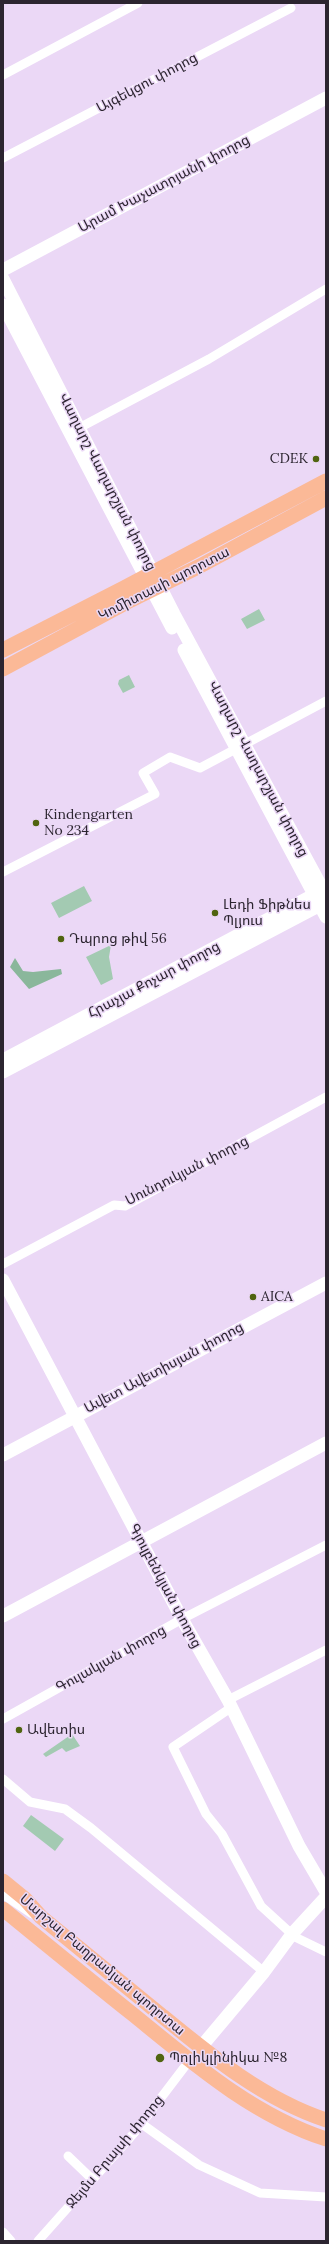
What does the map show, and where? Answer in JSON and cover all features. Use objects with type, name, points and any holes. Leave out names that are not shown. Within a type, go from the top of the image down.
[{"type":"main road","name":"Կոմիտասի պողոտա","points":[[3,669],[126,602],[152,581],[326,481]]},
{"type":"main road","name":"Կոմիտասի պողոտա","points":[[3,650],[326,498]]},
{"type":"main road","name":"Մարշալ Բաղրամյան պողոտա","points":[[3,1881],[25,1899],[41,1917],[201,2048],[263,2091],[307,2113],[326,2120]]},
{"type":"main road","name":"Մարշալ Բաղրամյան պողոտա","points":[[3,1909],[189,2061],[259,2109],[303,2131],[326,2139]]},
{"type":"street","points":[[3,75],[138,3]]},
{"type":"street","name":"Այգեկցու փողոց","points":[[3,158],[291,8]]},
{"type":"street","name":"Արամ Խաչատրյանի փողոց","points":[[3,270],[326,98]]},
{"type":"street","name":"Վաղարշ Վաղարշյան փողոց","points":[[3,279],[79,428],[152,581]]},
{"type":"street","points":[[79,428],[209,360],[326,289]]},
{"type":"street","name":"Վաղարշ Վաղարշյան փողոց","points":[[3,305],[322,896],[326,917]]},
{"type":"street","points":[[3,872],[155,794],[143,773],[170,757],[200,768],[326,701]]},
{"type":"street","name":"Հրաչյա Քոչար փողոց","points":[[3,1060],[322,896]]},
{"type":"street","name":"Հրաչյա Քոչար փողոց","points":[[3,1072],[322,896]]},
{"type":"street","name":"Սունդուկյան փողոց","points":[[3,1264],[114,1205],[125,1206],[326,1097]]},
{"type":"street","name":"Գյուլբենկյան փողոց","points":[[3,1280],[182,1619],[230,1704],[299,1846],[326,1892]]},
{"type":"street","name":"Ավետ Ավետիսյան փողոց","points":[[3,1455],[326,1282]]},
{"type":"street","points":[[3,1616],[326,1443]]},
{"type":"street","name":"Գուլակյան փողոց","points":[[3,1719],[182,1619],[326,1545]]},
{"type":"street","points":[[326,1650],[230,1704],[173,1747],[206,1814],[222,1834],[261,1906],[292,1934],[326,1952]]},
{"type":"street","points":[[3,1780],[30,1802],[64,1809],[91,1828],[264,1972]]},
{"type":"street","points":[[3,1892],[41,1917]]},
{"type":"street","points":[[201,2048],[264,1972],[292,1934],[326,1897]]},
{"type":"street","name":"Ջեյմս Բրայսի փողոց","points":[[38,2241],[142,2124],[189,2061]]},
{"type":"street","points":[[142,2124],[199,2165],[260,2193],[326,2197]]},
{"type":"street","points":[[68,2156],[93,2180]]},
{"type":"street","points":[[3,2232],[10,2241]]},
{"type":"green space","points":[[259,609],[265,620],[247,629],[241,619]]},
{"type":"green space","points":[[129,675],[135,687],[123,693],[118,684],[119,680]]},
{"type":"green space","points":[[84,886],[92,901],[59,918],[51,903]]},
{"type":"green space","points":[[111,945],[109,957],[113,979],[101,985],[86,957]]},
{"type":"green space","points":[[15,958],[23,971],[33,972],[61,969],[62,974],[29,989],[10,967]]},
{"type":"green space","points":[[72,1734],[80,1746],[66,1752],[62,1748],[46,1757],[43,1754]]},
{"type":"green space","points":[[31,1815],[64,1839],[55,1851],[23,1826]]},
{"type":"place","name":"CDEK","points":[[316,459]]},
{"type":"place","name":"Kindengarten No 234","points":[[36,823]]},
{"type":"place","name":"Լեդի Ֆիթնես Պլյուս","points":[[215,913]]},
{"type":"place","name":"Դպրոց թիվ 56","points":[[61,939]]},
{"type":"place","name":"AICA","points":[[253,1297]]},
{"type":"place","name":"Ավետիս","points":[[19,1730]]},
{"type":"place","name":"Պոլիկլինիկա №8","points":[[160,2058]]}]
